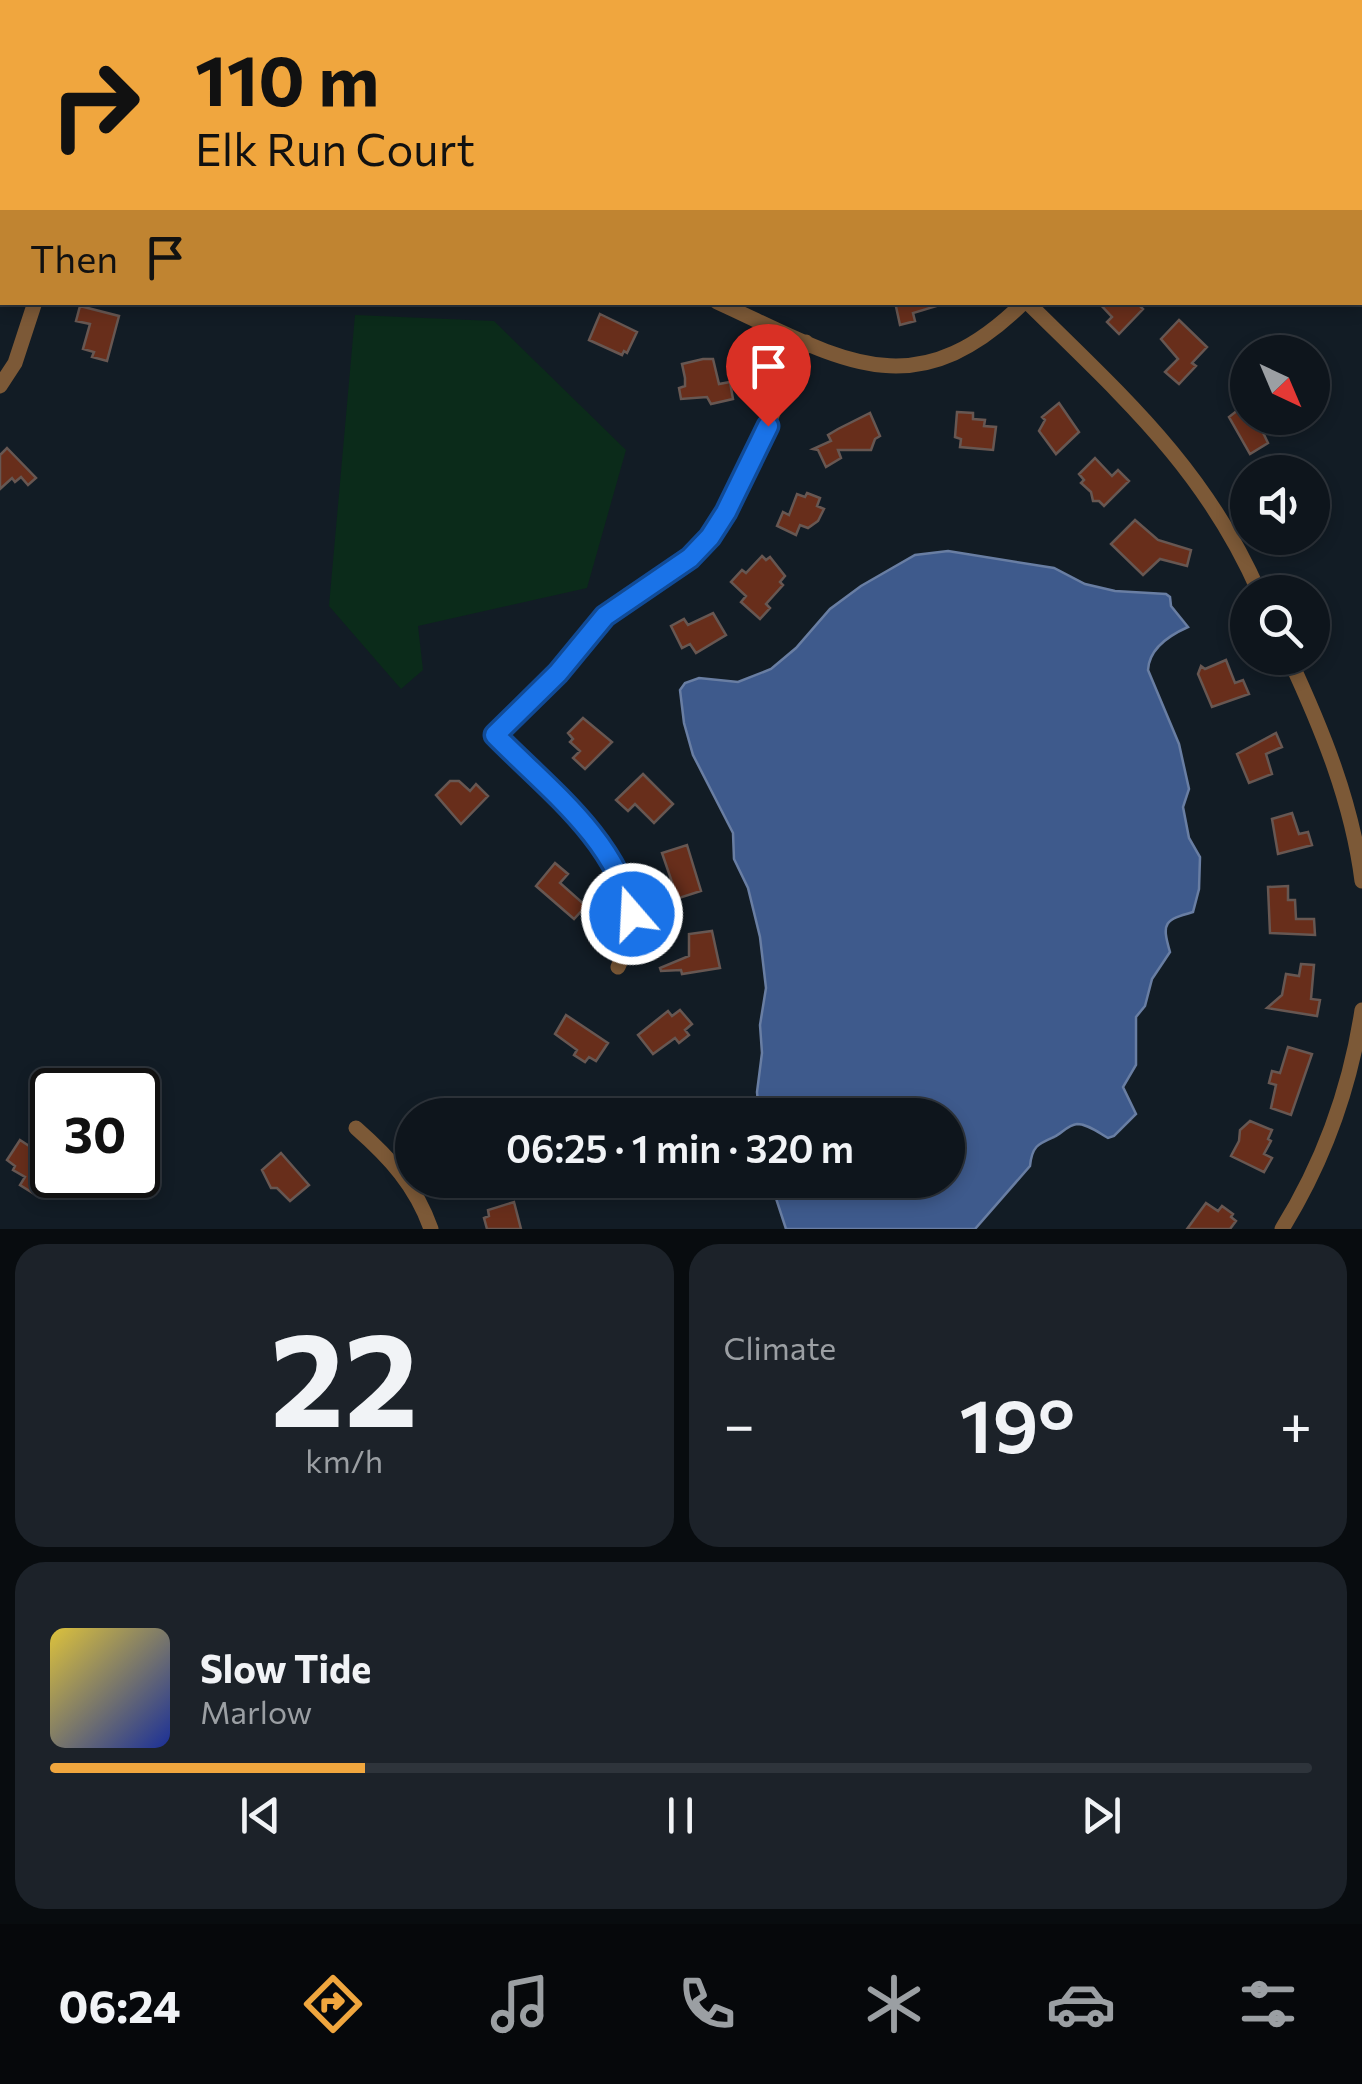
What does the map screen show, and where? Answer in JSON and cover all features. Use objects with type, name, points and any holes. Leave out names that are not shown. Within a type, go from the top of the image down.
[{"type":"street","points":[[0,386],[15,364],[33,305]]},
{"type":"street","points":[[725,305],[865,365],[915,364],[945,358],[970,348],[1022,305]]},
{"type":"street","points":[[1029,305],[1173,450],[1227,528],[1250,575]]},
{"type":"street","points":[[618,967],[631,925],[626,886],[594,836],[495,735],[558,673],[605,616],[690,558],[710,537],[726,512],[806,342]]},
{"type":"street","points":[[1296,675],[1342,788],[1358,847],[1362,882]]},
{"type":"street","points":[[1282,1229],[1322,1154],[1343,1100],[1362,1010]]},
{"type":"street","points":[[356,1128],[407,1178],[432,1229]]},
{"type":"green space","points":[[355,315],[494,321],[626,450],[587,588],[418,626],[423,670],[401,689],[329,606]]},
{"type":"water","points":[[948,551],[1054,568],[1085,584],[1170,597],[1171,606],[1188,627],[1156,649],[1148,670],[1179,744],[1189,789],[1183,807],[1189,838],[1200,857],[1199,889],[1193,912],[1176,917],[1166,928],[1170,952],[1152,979],[1145,1006],[1136,1017],[1136,1065],[1123,1087],[1136,1114],[1114,1136],[1108,1138],[1077,1124],[1040,1144],[1032,1154],[1030,1166],[975,1229],[786,1229],[776,1198],[965,1198],[965,1098],[758,1098],[760,1025],[766,988],[760,937],[748,888],[734,859],[733,833],[693,755],[680,690],[685,683],[699,678],[738,682],[771,669],[796,648],[830,609],[915,555]]},
{"type":"building","points":[[896,305],[940,305],[913,313],[915,321],[900,325]]},
{"type":"building","points":[[1101,305],[1139,305],[1143,309],[1119,334],[1107,322],[1112,317]]},
{"type":"building","points":[[80,306],[119,316],[107,361],[92,357],[94,352],[83,349],[90,324],[76,321]]},
{"type":"building","points":[[600,314],[637,332],[627,353],[622,355],[589,340]]},
{"type":"building","points":[[1179,320],[1207,347],[1179,384],[1165,372],[1178,359],[1161,339]]},
{"type":"building","points":[[713,359],[719,384],[730,382],[733,399],[711,404],[707,397],[681,399],[679,388],[685,386],[682,364]]},
{"type":"building","points":[[1059,403],[1079,432],[1056,454],[1039,431],[1045,420],[1042,417]]},
{"type":"building","points":[[957,412],[973,413],[973,419],[985,420],[984,426],[996,427],[993,450],[960,447],[961,439],[955,437]]},
{"type":"building","points":[[870,413],[880,436],[871,450],[838,450],[841,458],[826,467],[818,450],[813,449],[831,441],[828,435]]},
{"type":"building","points":[[1239,435],[1264,435],[1268,443],[1250,454]]},
{"type":"building","points":[[7,448],[36,478],[28,485],[21,477],[15,482],[12,478],[0,489],[0,455]]},
{"type":"building","points":[[1095,458],[1112,476],[1118,470],[1129,481],[1104,506],[1093,501],[1079,474]]},
{"type":"building","points":[[807,493],[820,498],[817,506],[824,509],[818,521],[808,528],[800,525],[796,535],[777,526],[783,512],[789,515],[797,494],[805,497]]},
{"type":"building","points":[[1135,520],[1158,540],[1191,550],[1187,566],[1160,559],[1143,575],[1111,544]]},
{"type":"building","points":[[762,556],[766,560],[770,557],[785,576],[780,582],[783,585],[766,604],[770,608],[760,619],[741,602],[746,596],[731,582]]},
{"type":"building","points":[[713,613],[726,635],[696,653],[690,644],[682,648],[671,626],[684,619],[688,625]]},
{"type":"building","points":[[1226,660],[1235,683],[1243,680],[1249,694],[1212,707],[1198,674],[1201,666],[1205,669]]},
{"type":"building","points":[[583,718],[612,742],[585,769],[573,758],[580,751],[570,742],[573,739],[568,733]]},
{"type":"building","points":[[1276,733],[1282,747],[1266,754],[1272,774],[1249,783],[1237,754]]},
{"type":"building","points":[[643,774],[673,804],[654,823],[635,804],[628,811],[616,800]]},
{"type":"building","points":[[450,781],[459,781],[470,791],[476,784],[488,796],[461,824],[436,795]]},
{"type":"building","points":[[1292,813],[1299,834],[1308,832],[1312,845],[1278,854],[1272,819]]},
{"type":"building","points":[[687,845],[701,891],[673,900],[668,886],[673,885],[662,853]]},
{"type":"building","points":[[555,863],[568,874],[560,883],[586,906],[574,919],[536,886]]},
{"type":"building","points":[[1288,886],[1288,900],[1295,900],[1296,919],[1314,919],[1315,935],[1270,933],[1268,887]]},
{"type":"building","points":[[712,931],[720,968],[682,974],[681,970],[661,971],[660,968],[689,956],[689,934]]},
{"type":"building","points":[[1301,964],[1314,965],[1311,999],[1320,1000],[1317,1016],[1267,1008],[1282,995],[1286,974],[1299,976]]},
{"type":"building","points":[[680,1010],[692,1024],[685,1030],[689,1035],[679,1043],[675,1038],[653,1054],[638,1035],[668,1011],[672,1016]]},
{"type":"building","points":[[566,1015],[608,1043],[596,1061],[589,1057],[585,1062],[574,1055],[577,1050],[555,1034]]},
{"type":"building","points":[[1288,1047],[1312,1054],[1291,1115],[1271,1108],[1276,1085],[1269,1083],[1272,1071],[1280,1073]]},
{"type":"building","points":[[1250,1121],[1272,1130],[1264,1154],[1272,1158],[1264,1172],[1231,1156],[1240,1130]]},
{"type":"building","points":[[20,1140],[30,1147],[30,1191],[20,1185],[25,1177],[13,1170],[15,1166],[7,1160]]},
{"type":"building","points":[[281,1153],[309,1185],[290,1201],[277,1188],[271,1188],[262,1170]]},
{"type":"building","points":[[514,1202],[521,1229],[487,1229],[484,1218],[489,1216],[488,1210]]},
{"type":"building","points":[[1206,1203],[1218,1211],[1222,1206],[1233,1214],[1231,1217],[1236,1221],[1230,1229],[1187,1229]]},
{"type":"route","points":[[632,914],[626,886],[612,859],[495,735],[558,673],[605,616],[690,558],[710,537],[768,426]]}]
